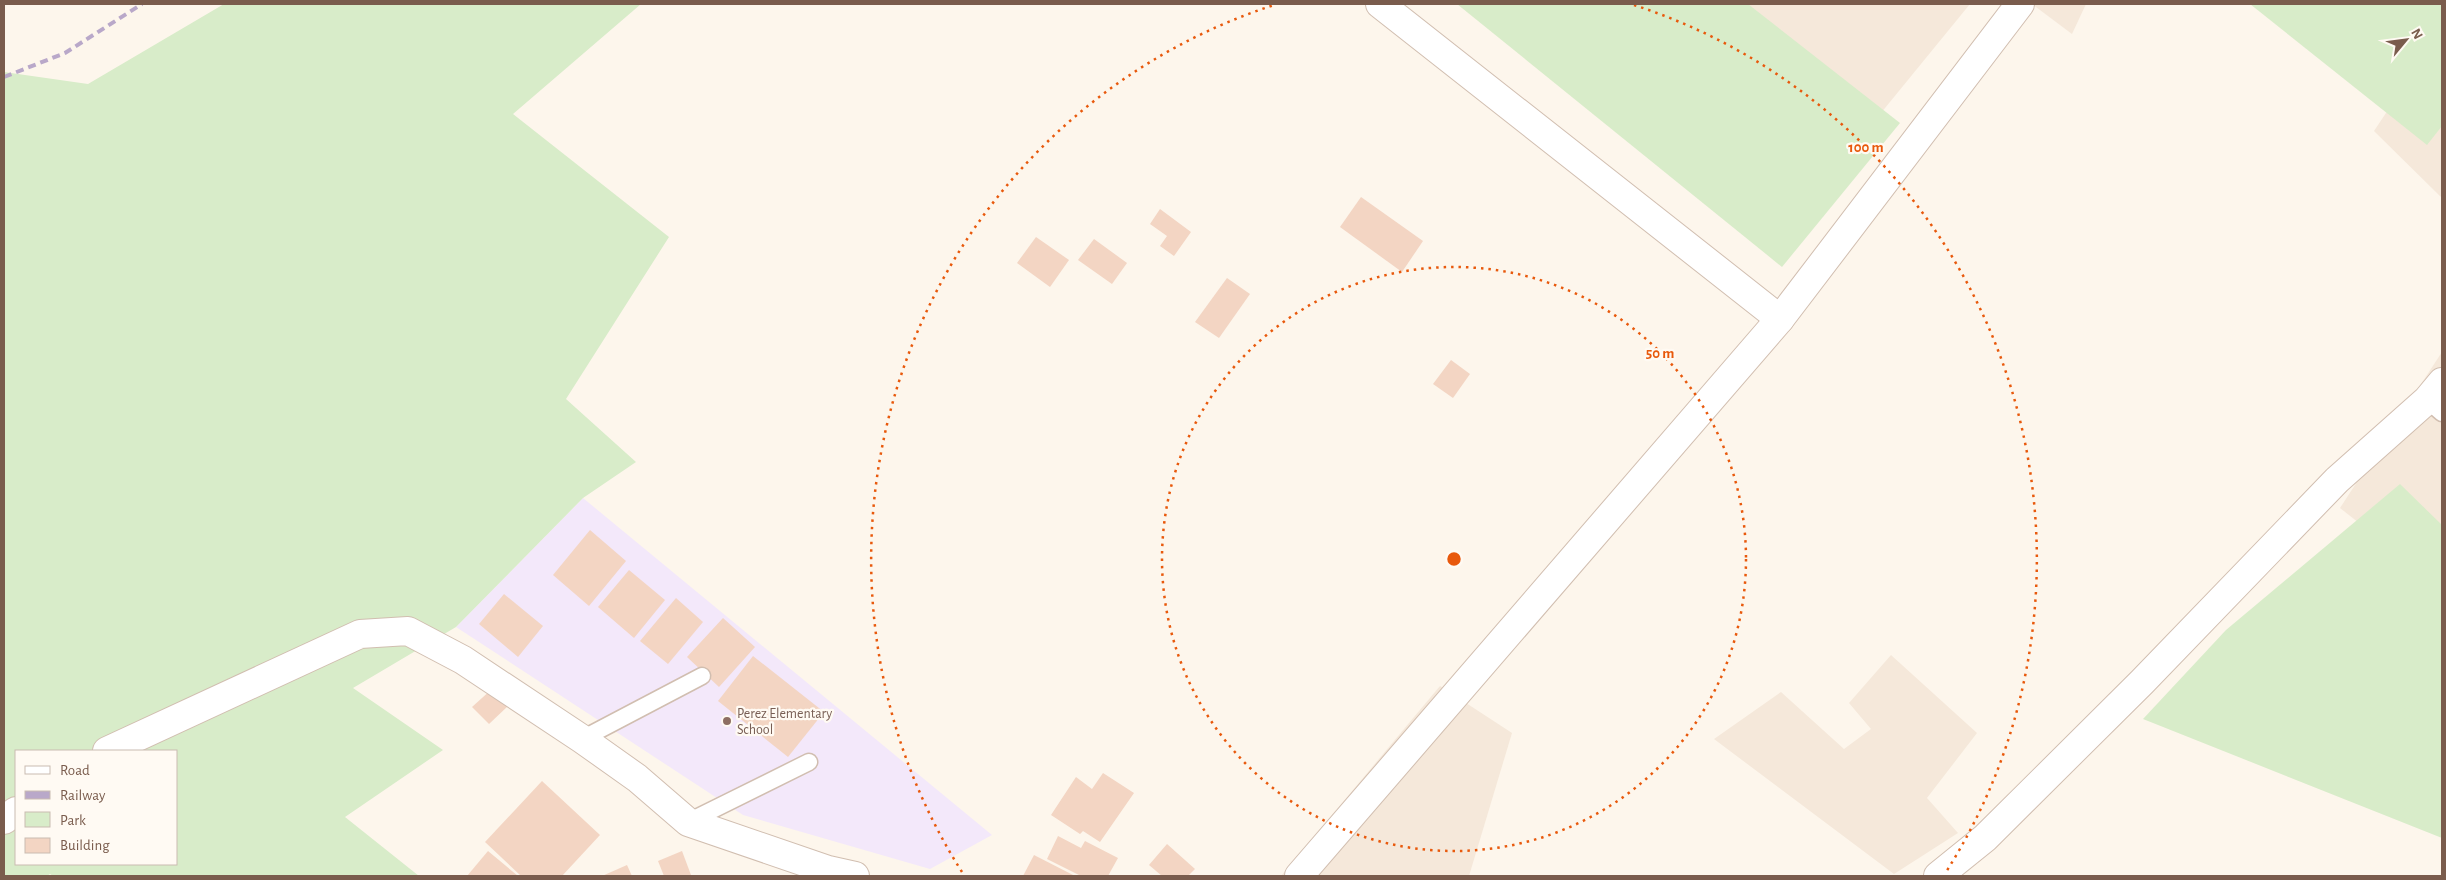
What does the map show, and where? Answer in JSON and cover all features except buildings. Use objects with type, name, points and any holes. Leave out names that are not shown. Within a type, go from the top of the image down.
[{"type":"street","points":[[1380,4],[1780,319]]},
{"type":"street","points":[[1300,876],[1780,319],[2020,4]]},
{"type":"street","points":[[1938,876],[1992,832],[2149,675],[2337,480],[2437,399]]},
{"type":"street","points":[[110,750],[360,634],[408,631],[463,660],[582,738],[637,778],[688,822],[828,870],[855,876]]},
{"type":"street","points":[[4,820],[15,812]]},
{"type":"lane","points":[[582,738],[702,676]]},
{"type":"lane","points":[[688,822],[809,762]]},
{"type":"shaded area","points":[[1696,4],[1970,4],[1863,135]]},
{"type":"shaded area","points":[[2032,4],[2086,4],[2072,34]]},
{"type":"shaded area","points":[[2428,50],[2442,60],[2442,198],[2374,131]]},
{"type":"shaded area","points":[[2442,352],[2442,588],[2340,508]]},
{"type":"shaded area","name":"Perez Elementary School","points":[[583,498],[992,835],[930,869],[743,815],[456,627]]},
{"type":"shaded area","points":[[1891,655],[1977,733],[1927,798],[1958,833],[1894,874],[1714,739],[1781,692],[1844,749],[1871,729],[1849,703]]},
{"type":"shaded area","points":[[1440,686],[1512,733],[1469,876],[1281,876]]},
{"type":"green space","points":[[224,4],[641,4],[513,114],[669,237],[566,399],[636,462],[583,498],[456,627],[353,688],[443,750],[345,817],[419,876],[53,876],[50,874],[47,876],[4,876],[4,72],[88,84]]},
{"type":"green space","points":[[1457,4],[1748,4],[1900,123],[1782,267]]},
{"type":"green space","points":[[2250,4],[2442,4],[2442,126],[2427,145]]},
{"type":"green space","points":[[2400,484],[2442,525],[2442,838],[2143,719],[2226,630]]},
{"type":"railway","points":[[4,77],[65,53],[142,4]]},
{"type":"place","name":"Perez Elementary School","points":[[727,721]]}]
